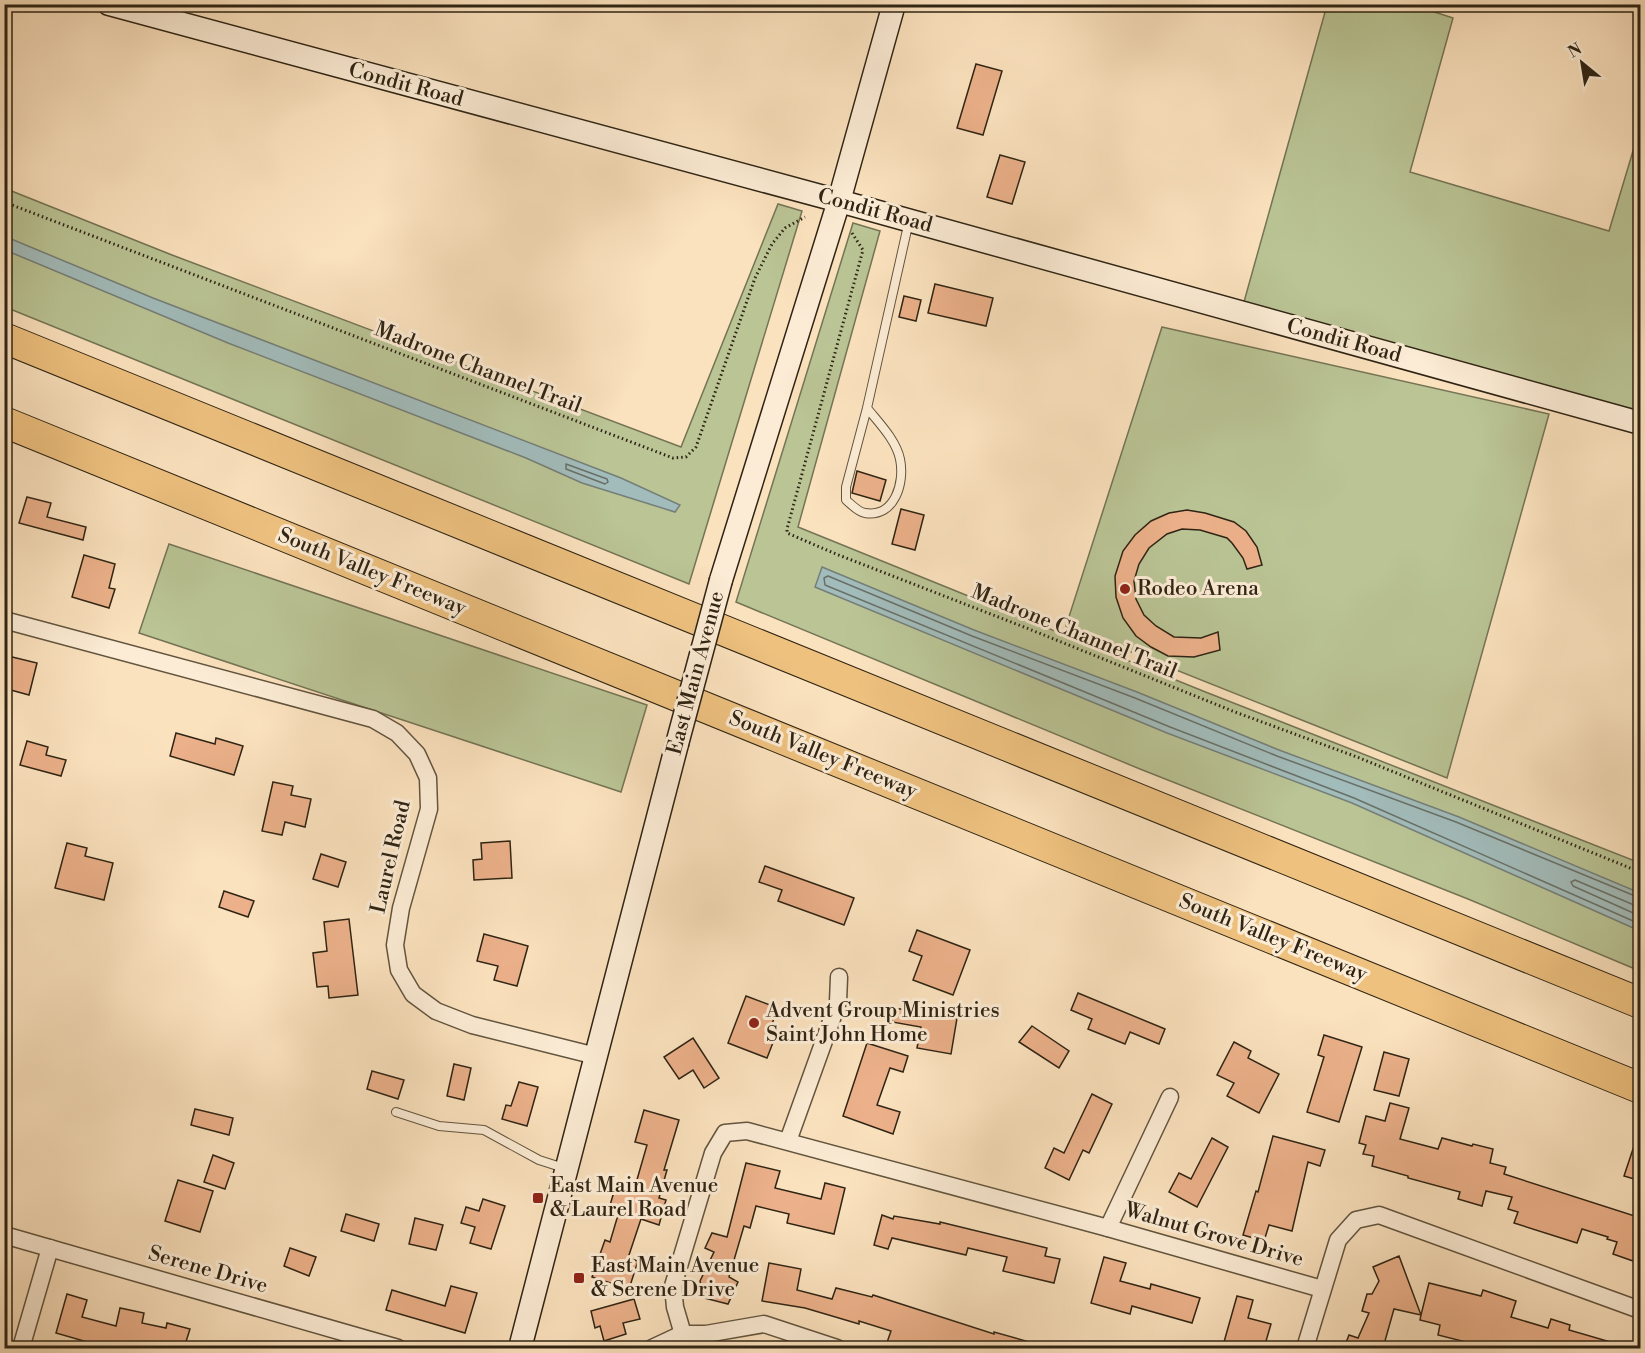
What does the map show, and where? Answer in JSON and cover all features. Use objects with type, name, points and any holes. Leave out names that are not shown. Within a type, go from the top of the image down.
[{"type":"highway","points":[[4,338],[1641,1003]]},
{"type":"highway","name":"South Valley Freeway","points":[[4,422],[1641,1088]]},
{"type":"street","name":"Condit Road","points":[[109,4],[839,201],[1641,423]]},
{"type":"street","name":"East Main Avenue","points":[[520,1348],[721,580],[839,201],[894,4]]},
{"type":"street","name":"Laurel Road","points":[[4,620],[364,716],[397,733],[417,754],[428,778],[429,809],[401,908],[395,945],[399,970],[413,994],[436,1011],[472,1025],[596,1056]]},
{"type":"street","points":[[788,1141],[838,1002],[839,977]]},
{"type":"street","points":[[1108,1228],[1170,1097]]},
{"type":"street","name":"Walnut Grove Drive","points":[[684,1341],[675,1307],[673,1286],[713,1153],[725,1133],[747,1131],[1108,1228],[1322,1289],[1338,1240],[1356,1220],[1379,1215],[1641,1310]]},
{"type":"street","name":"Serene Drive","points":[[4,1235],[398,1348]]},
{"type":"street","points":[[21,1348],[50,1248]]},
{"type":"street","points":[[1305,1348],[1322,1289]]},
{"type":"street","points":[[652,1348],[706,1334],[764,1324],[837,1348]]},
{"type":"lane","points":[[867,408],[895,447],[900,459],[901,476],[897,496],[887,509],[874,513],[864,513],[846,500],[846,487],[867,408],[909,221]]},
{"type":"lane","points":[[396,1112],[439,1126],[484,1130],[539,1160],[567,1169]]},
{"type":"path","name":"Madrone Channel Trail","points":[[4,202],[673,458],[686,457],[696,447],[754,278],[772,244],[785,228],[805,217]]},
{"type":"path","name":"Madrone Channel Trail","points":[[852,233],[863,250],[788,532],[836,554],[1213,704],[1357,757],[1641,872]]},
{"type":"green space","points":[[1327,5],[1413,5],[1453,18],[1410,172],[1609,231],[1640,131],[1640,420],[1242,309]]},
{"type":"green space","points":[[4,188],[172,255],[681,447],[778,204],[802,211],[689,584],[5,307]]},
{"type":"green space","points":[[853,223],[880,231],[798,527],[1203,691],[1640,863],[1640,971],[1468,899],[1140,769],[736,602]]},
{"type":"green space","points":[[1162,327],[1549,414],[1447,778],[1066,626]]},
{"type":"green space","points":[[169,544],[647,705],[621,792],[139,633]]},
{"type":"water","points":[[4,236],[153,298],[621,478],[680,505],[675,512],[582,483],[526,458],[228,343],[5,250]]},
{"type":"water","points":[[822,567],[974,630],[1137,692],[1279,750],[1459,817],[1640,893],[1640,931],[1352,803],[1167,733],[815,587]]},
{"type":"building","points":[[976,64],[1002,71],[983,135],[957,128]]},
{"type":"building","points":[[1000,155],[1025,162],[1012,204],[987,197]]},
{"type":"building","points":[[935,284],[993,298],[986,326],[928,313]]},
{"type":"building","points":[[904,296],[921,300],[916,321],[899,317]]},
{"type":"building","points":[[857,471],[886,480],[880,501],[852,493]]},
{"type":"building","points":[[27,497],[51,503],[47,517],[86,527],[83,540],[19,523]]},
{"type":"building","points":[[901,509],[924,515],[915,550],[892,544]]},
{"type":"building","name":"Rodeo Arena","points":[[1187,510],[1234,522],[1246,531],[1257,547],[1262,565],[1247,569],[1243,558],[1227,538],[1200,530],[1182,529],[1167,534],[1149,548],[1139,564],[1134,581],[1136,599],[1144,615],[1174,637],[1201,638],[1218,632],[1220,650],[1194,657],[1168,656],[1136,636],[1123,618],[1116,597],[1115,576],[1123,551],[1135,535],[1151,521],[1169,513]]},
{"type":"building","points":[[84,555],[115,564],[109,588],[115,589],[109,608],[72,597]]},
{"type":"building","points":[[4,655],[37,663],[29,695],[7,689],[9,680],[4,679]]},
{"type":"building","points":[[176,733],[215,744],[216,738],[243,746],[234,775],[170,756]]},
{"type":"building","points":[[27,741],[48,747],[46,755],[66,760],[61,776],[20,765]]},
{"type":"building","points":[[273,782],[293,786],[291,795],[311,799],[305,827],[285,822],[282,835],[262,831]]},
{"type":"building","points":[[510,841],[512,878],[474,880],[473,860],[482,859],[481,843]]},
{"type":"building","points":[[67,843],[87,848],[85,856],[113,863],[104,900],[55,888]]},
{"type":"building","points":[[321,854],[346,862],[338,887],[313,879]]},
{"type":"building","points":[[765,866],[854,898],[844,925],[778,901],[782,890],[759,882]]},
{"type":"building","points":[[224,891],[254,901],[248,917],[219,907]]},
{"type":"building","points":[[349,919],[358,995],[329,998],[328,986],[317,987],[313,953],[327,951],[324,922]]},
{"type":"building","points":[[917,930],[970,950],[953,995],[913,980],[922,956],[909,951]]},
{"type":"building","points":[[484,934],[528,946],[517,986],[494,980],[498,966],[477,961]]},
{"type":"building","points":[[1078,993],[1165,1029],[1159,1044],[1130,1032],[1125,1044],[1088,1029],[1092,1019],[1071,1010]]},
{"type":"building","name":"Advent Group Ministries Saint John Home","points":[[746,996],[778,1008],[767,1037],[774,1040],[767,1058],[728,1043]]},
{"type":"building","points":[[894,1008],[957,1018],[951,1054],[917,1048],[921,1027],[892,1022]]},
{"type":"building","points":[[1032,1026],[1069,1051],[1059,1068],[1019,1042]]},
{"type":"building","points":[[1324,1035],[1362,1047],[1339,1122],[1307,1112],[1324,1057],[1318,1055]]},
{"type":"building","points":[[693,1038],[719,1078],[704,1088],[693,1070],[679,1079],[664,1057]]},
{"type":"building","points":[[1234,1042],[1251,1051],[1248,1058],[1279,1074],[1259,1113],[1227,1096],[1234,1083],[1217,1075]]},
{"type":"building","points":[[867,1043],[908,1056],[903,1072],[890,1068],[877,1105],[900,1112],[893,1134],[843,1116]]},
{"type":"building","points":[[1384,1052],[1409,1059],[1399,1096],[1374,1090]]},
{"type":"building","points":[[454,1064],[471,1068],[464,1100],[447,1096]]},
{"type":"building","points":[[372,1071],[404,1080],[398,1099],[367,1089]]},
{"type":"building","points":[[519,1082],[538,1087],[527,1126],[502,1119],[506,1105],[511,1106]]},
{"type":"building","points":[[1092,1094],[1112,1104],[1089,1153],[1083,1150],[1069,1180],[1045,1168],[1054,1148],[1064,1153]]},
{"type":"building","points":[[1390,1103],[1409,1108],[1400,1139],[1438,1149],[1442,1138],[1493,1149],[1490,1163],[1506,1167],[1504,1174],[1641,1218],[1641,1238],[1633,1261],[1613,1254],[1617,1242],[1607,1239],[1608,1237],[1582,1229],[1577,1243],[1514,1223],[1518,1212],[1508,1209],[1512,1197],[1486,1191],[1482,1206],[1458,1199],[1460,1192],[1372,1166],[1374,1156],[1363,1154],[1366,1145],[1359,1143],[1366,1116],[1385,1121]]},
{"type":"building","points":[[195,1109],[233,1118],[229,1135],[191,1125]]},
{"type":"building","points":[[644,1110],[679,1120],[664,1170],[667,1170],[659,1198],[666,1200],[659,1225],[641,1219],[628,1258],[638,1261],[629,1289],[592,1277],[605,1240],[610,1242],[618,1215],[608,1212],[616,1185],[634,1190],[647,1145],[635,1142]]},
{"type":"building","points":[[1638,1134],[1641,1134],[1641,1181],[1624,1176]]},
{"type":"building","points":[[1273,1136],[1325,1150],[1320,1166],[1308,1162],[1292,1231],[1269,1225],[1264,1241],[1243,1235],[1256,1191],[1258,1192]]},
{"type":"building","points":[[1212,1138],[1228,1147],[1197,1207],[1169,1192],[1179,1173],[1191,1179]]},
{"type":"building","points":[[213,1155],[234,1163],[225,1189],[204,1182]]},
{"type":"building","points":[[746,1163],[780,1171],[775,1188],[821,1199],[825,1183],[845,1188],[834,1234],[787,1223],[789,1214],[756,1206],[750,1228],[744,1226],[729,1277],[738,1282],[728,1304],[704,1298],[700,1281],[714,1252],[705,1248],[712,1233],[727,1237]]},
{"type":"building","points":[[178,1180],[213,1191],[200,1232],[165,1221]]},
{"type":"building","points":[[483,1199],[505,1206],[491,1249],[470,1243],[475,1227],[461,1223],[466,1207],[479,1211]]},
{"type":"building","points":[[346,1214],[379,1224],[374,1241],[341,1231]]},
{"type":"building","points":[[882,1215],[893,1219],[894,1216],[940,1224],[940,1222],[1047,1248],[1045,1256],[1060,1259],[1054,1283],[1003,1271],[1007,1257],[968,1248],[966,1255],[892,1238],[888,1249],[874,1245]]},
{"type":"building","points":[[415,1218],[443,1225],[436,1250],[409,1244]]},
{"type":"building","points":[[290,1248],[316,1257],[309,1276],[284,1266]]},
{"type":"building","points":[[1399,1256],[1421,1315],[1394,1309],[1383,1348],[1344,1348],[1349,1335],[1358,1338],[1369,1313],[1362,1311],[1367,1294],[1372,1294],[1379,1281],[1373,1267]]},
{"type":"building","points":[[1104,1257],[1126,1263],[1120,1281],[1150,1289],[1151,1284],[1200,1298],[1192,1323],[1132,1306],[1130,1314],[1091,1303]]},
{"type":"building","points":[[769,1263],[801,1269],[797,1290],[832,1299],[836,1288],[872,1297],[873,1295],[994,1334],[994,1332],[1040,1345],[1039,1348],[885,1348],[891,1331],[805,1308],[762,1301]]},
{"type":"building","points":[[1429,1283],[1481,1296],[1483,1290],[1516,1301],[1511,1317],[1548,1328],[1551,1319],[1570,1325],[1569,1330],[1621,1345],[1621,1348],[1464,1348],[1466,1342],[1438,1335],[1440,1325],[1420,1320]]},
{"type":"building","points":[[451,1286],[477,1293],[465,1333],[386,1310],[392,1290],[445,1306]]},
{"type":"building","points":[[67,1294],[87,1300],[82,1317],[116,1326],[120,1308],[144,1313],[142,1323],[166,1328],[167,1323],[190,1329],[184,1348],[108,1348],[56,1333]]},
{"type":"building","points":[[1237,1296],[1253,1300],[1248,1318],[1271,1324],[1264,1348],[1247,1348],[1224,1342]]},
{"type":"building","points":[[634,1299],[640,1319],[623,1323],[626,1334],[604,1341],[600,1326],[595,1328],[591,1311]]},
{"type":"place","name":"Rodeo Arena","points":[[1125,589]]},
{"type":"place","name":"Advent Group Ministries Saint John Home","points":[[754,1023]]},
{"type":"place","name":"East Main Avenue & Laurel Road","points":[[538,1198]]},
{"type":"place","name":"East Main Avenue & Serene Drive","points":[[579,1278]]}]
